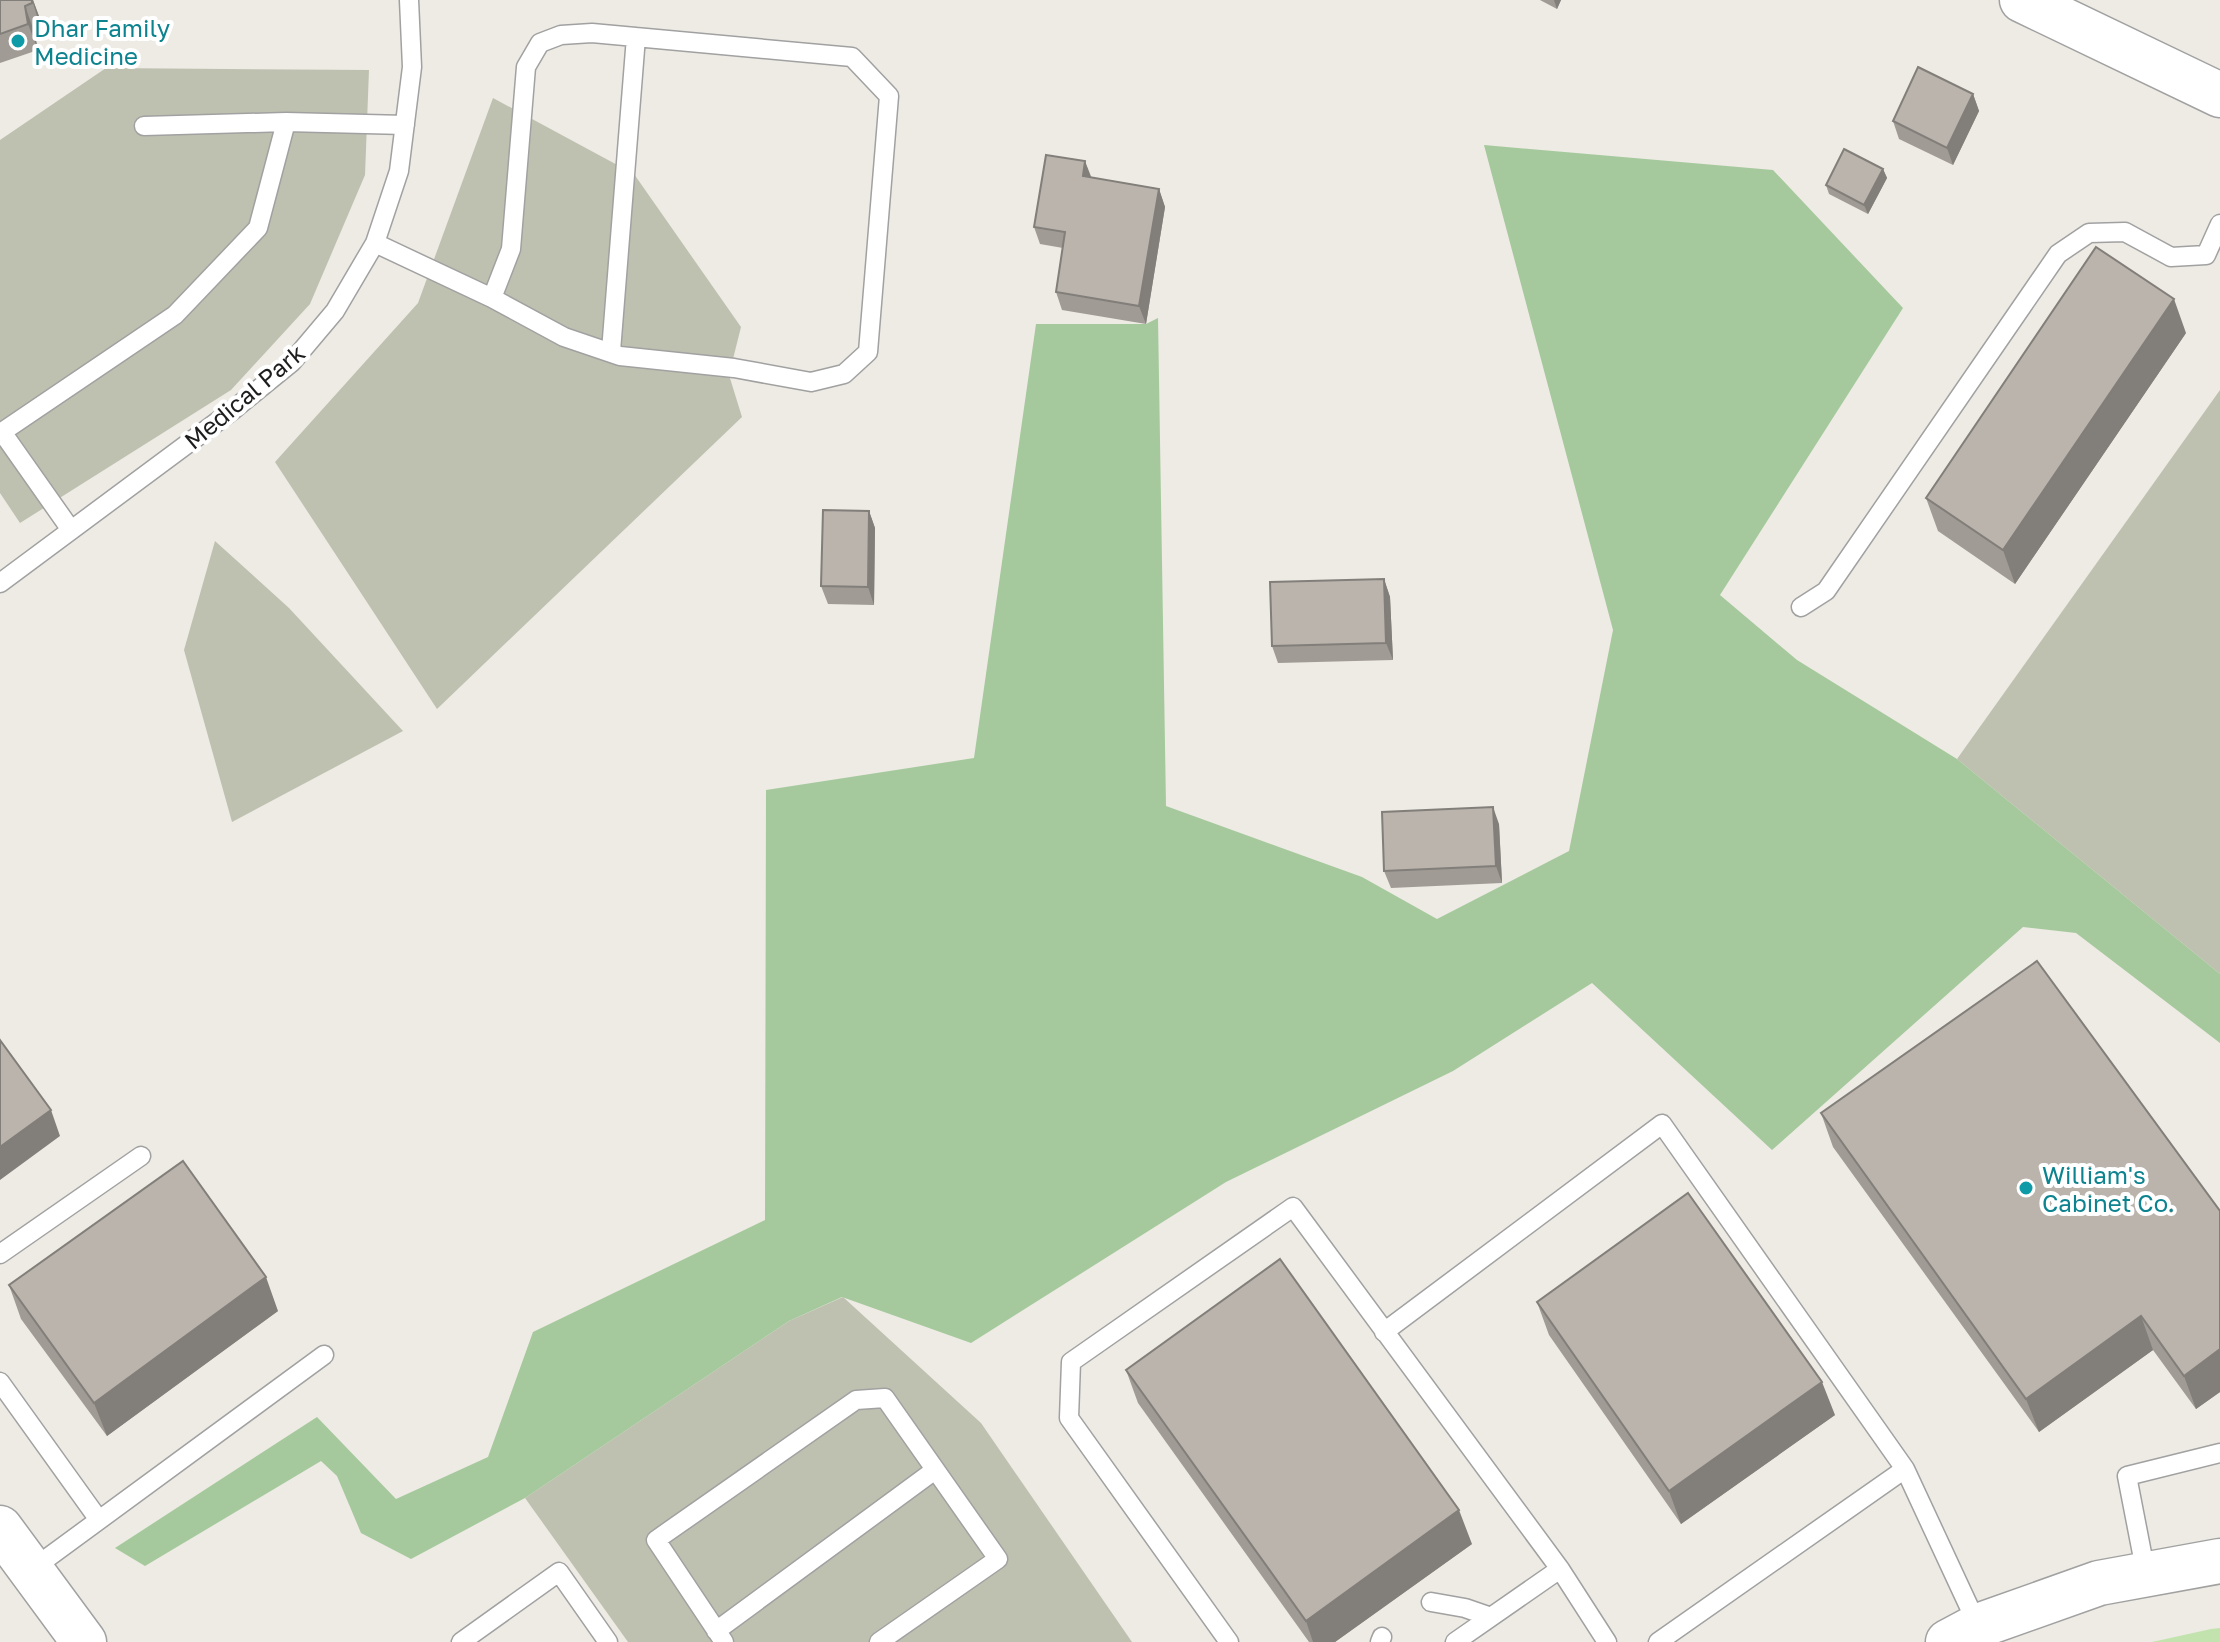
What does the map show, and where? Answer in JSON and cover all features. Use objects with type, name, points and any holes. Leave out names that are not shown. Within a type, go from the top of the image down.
[{"type":"street","points":[[2022,0],[2220,95]]},
{"type":"street","points":[[0,1528],[84,1642]]},
{"type":"street","points":[[1963,1634],[2099,1583],[2220,1561]]},
{"type":"lane","name":"Medical Park","points":[[0,583],[233,410],[292,362],[335,311],[375,243],[399,171],[412,67],[409,0]]},
{"type":"lane","points":[[375,243],[492,298],[564,337],[620,356],[734,368],[811,382],[844,374],[868,352],[889,96],[852,57],[592,33],[561,35],[540,43],[526,67],[511,249],[492,298]]},
{"type":"lane","points":[[611,351],[636,37]]},
{"type":"lane","points":[[71,530],[2,432],[175,315],[258,228],[286,122]]},
{"type":"lane","points":[[144,126],[286,122],[405,125]]},
{"type":"lane","points":[[1801,607],[1826,591],[2058,254],[2089,233],[2125,232],[2171,257],[2206,255],[2220,224]]},
{"type":"lane","points":[[1384,1332],[1662,1124],[1905,1469],[1963,1634]]},
{"type":"lane","points":[[0,1254],[141,1156]]},
{"type":"lane","points":[[1229,1642],[1069,1418],[1071,1362],[1293,1207],[1560,1569],[1607,1642]]},
{"type":"lane","points":[[31,1570],[324,1355]]},
{"type":"lane","points":[[0,1382],[99,1520]]},
{"type":"lane","points":[[879,1642],[998,1559],[885,1398],[856,1400],[656,1540],[720,1636],[935,1470]]},
{"type":"lane","points":[[2146,1574],[2127,1476],[2220,1453]]},
{"type":"lane","points":[[1658,1642],[1905,1469]]},
{"type":"lane","points":[[1455,1642],[1560,1569]]},
{"type":"lane","points":[[461,1642],[559,1572],[608,1642]]},
{"type":"lane","points":[[1431,1602],[1465,1608],[1491,1617]]},
{"type":"shaded area","points":[[106,68],[369,70],[365,175],[310,304],[231,390],[20,523],[0,493],[0,140]]},
{"type":"shaded area","points":[[493,98],[634,174],[741,327],[729,375],[742,417],[437,709],[275,462],[418,303]]},
{"type":"shaded area","points":[[2220,390],[2220,974],[1957,759]]},
{"type":"shaded area","points":[[215,541],[289,608],[403,731],[232,822],[184,650]]},
{"type":"shaded area","points":[[843,1297],[981,1423],[1132,1642],[628,1642],[525,1498],[789,1321]]},
{"type":"green space","points":[[1484,145],[1773,170],[1903,308],[1720,595],[1797,660],[1957,759],[2220,974],[2220,1043],[2076,933],[2023,927],[1772,1150],[1592,983],[1453,1071],[1226,1182],[971,1343],[842,1297],[789,1321],[525,1498],[411,1559],[361,1533],[337,1476],[321,1461],[145,1566],[115,1548],[317,1417],[396,1499],[488,1457],[533,1332],[765,1220],[766,790],[974,758],[1036,324],[1146,324],[1158,318],[1166,806],[1362,877],[1437,919],[1569,851],[1613,630]]},
{"type":"green space","points":[[2220,1628],[2220,1642],[2152,1642],[2211,1629]]},
{"type":"building","points":[[0,0],[32,0],[25,6],[28,24],[0,34]]},
{"type":"building","points":[[1918,67],[1973,94],[1947,148],[1893,121]]},
{"type":"building","points":[[1844,149],[1883,169],[1864,205],[1826,185]]},
{"type":"building","points":[[1046,155],[1085,161],[1083,176],[1159,189],[1139,306],[1056,292],[1065,232],[1034,227]]},
{"type":"building","points":[[2096,247],[2174,299],[2003,550],[1926,498]]},
{"type":"building","points":[[823,510],[869,511],[868,587],[821,586]]},
{"type":"building","points":[[1384,579],[1386,643],[1272,646],[1270,582]]},
{"type":"building","points":[[1493,807],[1496,866],[1384,871],[1382,812]]},
{"type":"building","name":"William's Cabinet Co.","points":[[2037,961],[2220,1211],[2220,1349],[2184,1376],[2141,1316],[2026,1399],[1821,1113]]},
{"type":"building","points":[[0,1040],[51,1110],[0,1147]]},
{"type":"building","points":[[183,1161],[266,1277],[94,1403],[9,1285]]},
{"type":"building","points":[[1688,1193],[1822,1382],[1669,1491],[1537,1302]]},
{"type":"building","points":[[1280,1259],[1459,1510],[1306,1621],[1126,1370]]},
{"type":"place","name":"Dhar Family Medicine","points":[[18,41]]},
{"type":"place","name":"William's Cabinet Co.","points":[[2026,1188]]}]
